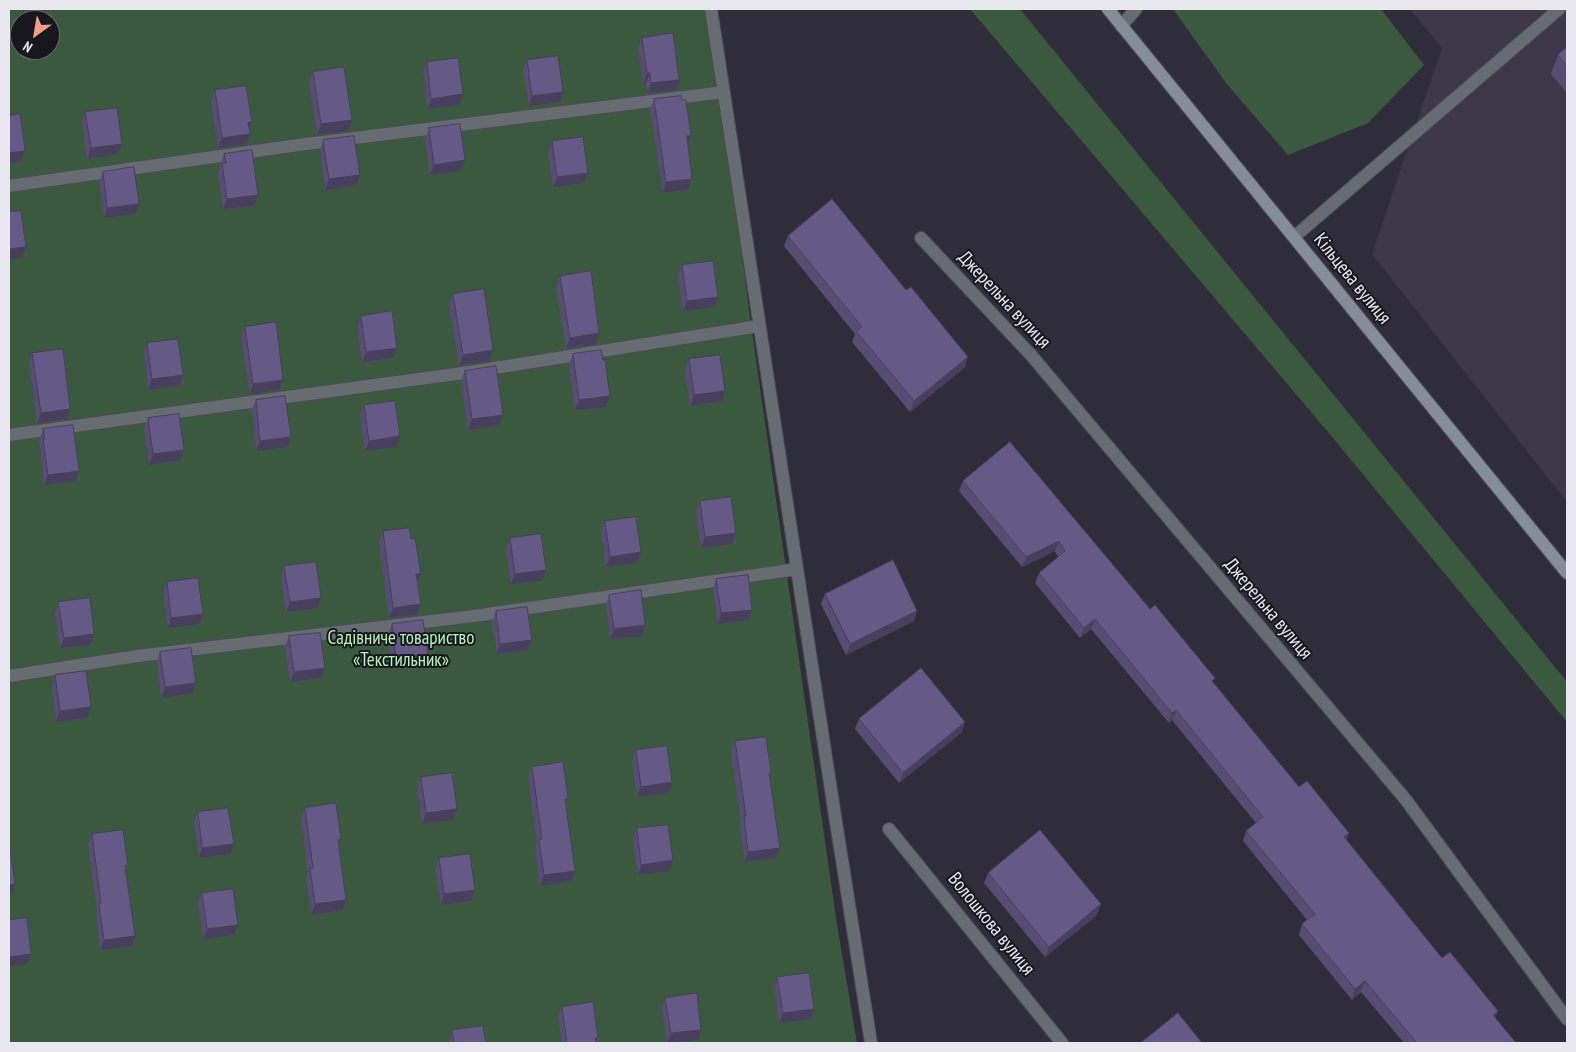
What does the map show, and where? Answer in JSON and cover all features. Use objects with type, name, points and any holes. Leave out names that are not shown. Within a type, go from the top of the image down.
[{"type":"main road","name":"Кільцева вулиця","points":[[1108,9],[1567,573]]},
{"type":"street","points":[[711,9],[871,1043]]},
{"type":"street","points":[[1122,26],[1136,9]]},
{"type":"street","points":[[1294,237],[1559,9]]},
{"type":"street","points":[[9,186],[298,145],[724,92]]},
{"type":"street","name":"Джерельна вулиця","points":[[921,238],[1031,355],[1406,800],[1567,1019]]},
{"type":"street","points":[[9,435],[463,373],[759,326]]},
{"type":"street","points":[[9,676],[137,656],[474,616],[797,569]]},
{"type":"street","name":"Волошкова вулиця","points":[[890,829],[1062,1043]]},
{"type":"shaded area","points":[[1410,9],[1567,9],[1567,502],[1372,254],[1442,48]]},
{"type":"green space","name":"Садівниче товариство «Текстильник»","points":[[9,9],[713,9],[749,311],[836,918],[857,1043],[9,1043]]},
{"type":"green space","points":[[970,9],[1020,9],[1567,682],[1567,722],[1328,432]]},
{"type":"green space","points":[[1173,9],[1381,9],[1424,65],[1368,123],[1288,155],[1226,83]]},
{"type":"building","points":[[673,33],[679,80],[651,83],[650,73],[647,73],[642,38]]},
{"type":"building","points":[[1567,47],[1567,66],[1558,55]]},
{"type":"building","points":[[558,56],[563,92],[532,96],[527,60]]},
{"type":"building","points":[[458,58],[463,94],[431,99],[427,62]]},
{"type":"building","points":[[344,67],[352,120],[321,124],[313,72]]},
{"type":"building","points":[[246,86],[252,122],[248,122],[250,134],[222,138],[215,90]]},
{"type":"building","points":[[681,96],[682,100],[686,100],[691,136],[687,136],[692,179],[666,182],[654,99]]},
{"type":"building","points":[[117,108],[122,144],[91,148],[85,112]]},
{"type":"building","points":[[20,114],[25,151],[9,153],[9,116]]},
{"type":"building","points":[[460,124],[465,160],[434,165],[429,128]]},
{"type":"building","points":[[354,136],[360,175],[329,179],[323,140]]},
{"type":"building","points":[[583,137],[588,173],[557,177],[552,141]]},
{"type":"building","points":[[252,150],[258,195],[227,199],[222,163],[226,163],[224,154]]},
{"type":"building","points":[[134,167],[139,204],[107,208],[103,172]]},
{"type":"building","points":[[832,199],[906,290],[911,287],[968,357],[914,401],[856,331],[862,327],[788,236]]},
{"type":"building","points":[[21,211],[26,247],[9,249],[9,212]]},
{"type":"building","points":[[713,261],[718,297],[687,301],[682,265]]},
{"type":"building","points":[[591,271],[599,333],[570,338],[560,276]]},
{"type":"building","points":[[484,289],[493,350],[463,355],[453,294]]},
{"type":"building","points":[[392,311],[397,348],[366,352],[361,316]]},
{"type":"building","points":[[276,322],[283,380],[253,384],[245,327]]},
{"type":"building","points":[[178,339],[183,375],[152,379],[147,343]]},
{"type":"building","points":[[63,349],[70,409],[41,413],[32,353]]},
{"type":"building","points":[[601,350],[603,360],[605,360],[610,396],[579,400],[573,354]]},
{"type":"building","points":[[720,355],[725,391],[694,395],[689,359]]},
{"type":"building","points":[[496,366],[503,415],[472,419],[465,371]]},
{"type":"building","points":[[285,396],[291,437],[260,441],[256,400]]},
{"type":"building","points":[[395,401],[400,436],[369,441],[364,405]]},
{"type":"building","points":[[179,414],[184,450],[153,454],[148,418]]},
{"type":"building","points":[[73,425],[79,471],[48,475],[43,429]]},
{"type":"building","points":[[1010,442],[1150,609],[1155,605],[1215,678],[1212,681],[1299,787],[1307,781],[1349,833],[1344,837],[1442,958],[1450,952],[1498,1011],[1493,1015],[1516,1043],[1417,1043],[1365,981],[1355,989],[1302,924],[1315,914],[1246,831],[1263,817],[1176,710],[1172,713],[1095,619],[1084,628],[1039,573],[1065,551],[1059,541],[1026,557],[963,481]]},
{"type":"building","points":[[731,497],[736,533],[705,537],[700,501]]},
{"type":"building","points":[[636,517],[641,552],[610,557],[605,521]]},
{"type":"building","points":[[409,528],[411,539],[415,538],[421,574],[416,574],[421,604],[393,608],[383,531]]},
{"type":"building","points":[[541,534],[546,570],[515,574],[510,538]]},
{"type":"building","points":[[893,560],[917,611],[850,644],[825,594]]},
{"type":"building","points":[[316,562],[321,598],[290,602],[284,566]]},
{"type":"building","points":[[748,575],[752,610],[721,613],[716,579]]},
{"type":"building","points":[[198,578],[203,614],[171,618],[167,582]]},
{"type":"building","points":[[641,590],[645,625],[614,629],[609,595]]},
{"type":"building","points":[[90,598],[94,634],[64,638],[58,602]]},
{"type":"building","points":[[527,607],[532,640],[500,644],[496,611]]},
{"type":"building","points":[[423,620],[428,654],[396,658],[392,624]]},
{"type":"building","points":[[320,633],[325,668],[294,672],[289,636]]},
{"type":"building","points":[[191,648],[196,683],[165,687],[160,652]]},
{"type":"building","points":[[921,668],[965,722],[903,773],[859,719]]},
{"type":"building","points":[[86,671],[91,707],[60,711],[55,675]]},
{"type":"building","points":[[766,737],[771,773],[769,773],[780,848],[748,852],[744,816],[746,816],[735,741]]},
{"type":"building","points":[[667,746],[672,782],[641,787],[636,750]]},
{"type":"building","points":[[563,762],[568,799],[565,799],[575,871],[544,875],[539,840],[542,839],[532,767]]},
{"type":"building","points":[[452,773],[457,809],[426,813],[421,777]]},
{"type":"building","points":[[336,803],[341,839],[338,840],[346,900],[315,904],[310,868],[313,868],[305,808]]},
{"type":"building","points":[[228,808],[234,844],[202,848],[198,812]]},
{"type":"building","points":[[668,825],[673,860],[641,865],[637,828]]},
{"type":"building","points":[[123,830],[128,865],[125,866],[135,936],[104,940],[92,834]]},
{"type":"building","points":[[1040,830],[1101,904],[1049,947],[988,873]]},
{"type":"building","points":[[9,849],[15,884],[9,885]]},
{"type":"building","points":[[470,854],[475,890],[444,894],[439,858]]},
{"type":"building","points":[[233,889],[238,925],[207,929],[202,893]]},
{"type":"building","points":[[27,918],[31,954],[9,957],[9,920]]},
{"type":"building","points":[[809,973],[814,1009],[783,1013],[777,977]]},
{"type":"building","points":[[697,993],[701,1030],[671,1033],[665,998]]},
{"type":"building","points":[[593,1002],[598,1038],[595,1038],[596,1043],[567,1043],[562,1007]]},
{"type":"building","points":[[1178,1013],[1202,1043],[1142,1042]]},
{"type":"building","points":[[483,1026],[486,1043],[454,1043],[452,1030]]}]
